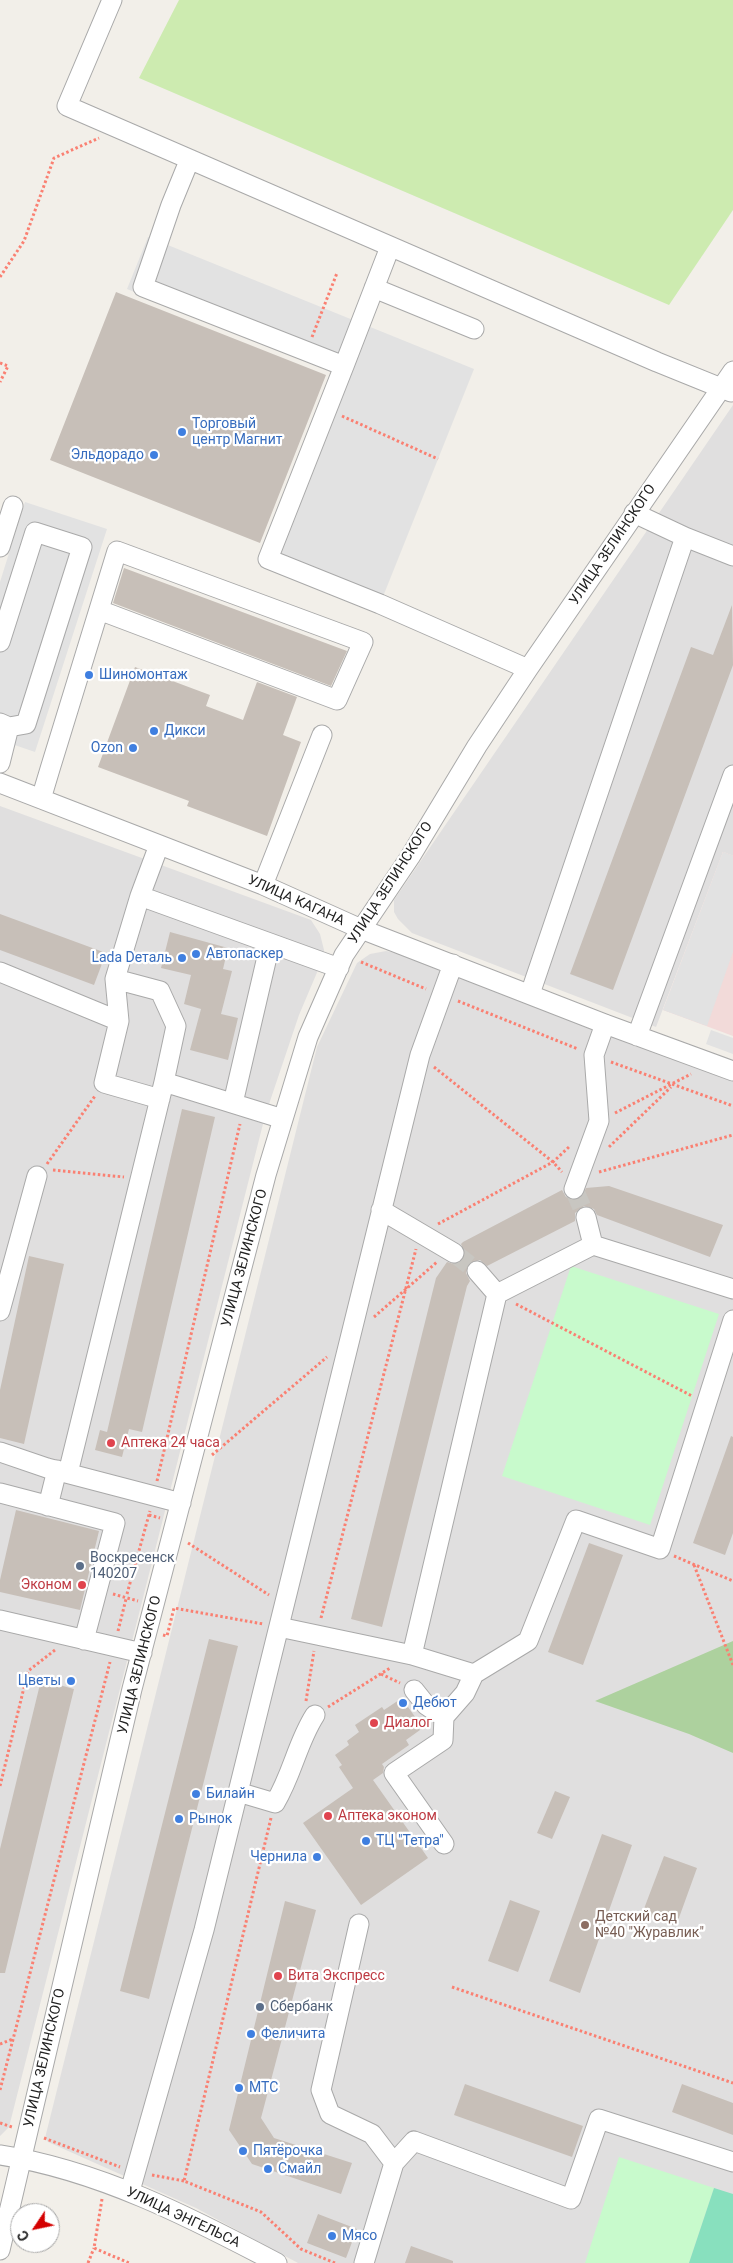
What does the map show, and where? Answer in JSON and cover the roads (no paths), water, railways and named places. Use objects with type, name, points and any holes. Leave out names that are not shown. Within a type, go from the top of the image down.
[{"type":"street","points":[[112,0],[66,106],[168,149],[189,161],[726,390]]},
{"type":"street","points":[[189,161],[170,205],[143,287],[344,366]]},
{"type":"street","points":[[390,247],[268,559],[380,604],[528,669]]},
{"type":"street","points":[[374,288],[474,329]]},
{"type":"street","name":"УЛИЦА ЗЕЛИНСКОГО","points":[[0,2250],[142,1653],[266,1176],[308,1037],[341,962],[410,857],[477,746],[634,513],[726,390],[733,371]]},
{"type":"street","points":[[0,547],[13,506]]},
{"type":"street","points":[[634,513],[685,537],[733,556]]},
{"type":"street","points":[[0,642],[35,532],[82,547],[26,724],[4,725],[0,763]]},
{"type":"street","points":[[530,994],[685,537]]},
{"type":"street","points":[[41,799],[117,551],[363,642],[337,700],[99,610]]},
{"type":"street","points":[[263,885],[322,735]]},
{"type":"street","points":[[637,1036],[733,775]]},
{"type":"street","name":"УЛИЦА КАГАНА","points":[[0,783],[263,885],[361,929],[605,1024],[733,1071]]},
{"type":"street","points":[[159,845],[140,896],[115,979],[119,1021],[104,1084],[162,1090],[238,1105],[283,1119]]},
{"type":"street","points":[[140,896],[270,944],[341,962]]},
{"type":"street","points":[[238,1105],[270,944]]},
{"type":"street","points":[[130,2191],[204,1930],[420,1056],[453,964]]},
{"type":"street","points":[[0,972],[119,1021]]},
{"type":"street","points":[[48,1506],[63,1472],[141,1178],[176,1026],[160,991],[115,979]]},
{"type":"street","points":[[574,1189],[599,1121],[594,1055],[605,1024]]},
{"type":"street","points":[[0,1310],[37,1176]]},
{"type":"street","points":[[381,1210],[452,1252]]},
{"type":"street","points":[[586,1217],[594,1245]]},
{"type":"street","points":[[412,1655],[497,1294],[594,1245],[733,1289]]},
{"type":"street","points":[[477,1271],[497,1294]]},
{"type":"street","points":[[444,1844],[394,1773],[443,1740],[444,1717],[465,1693],[474,1674],[528,1641],[576,1520],[660,1549],[733,1320]]},
{"type":"street","points":[[1,1458],[63,1472],[153,1498],[181,1503]]},
{"type":"street","points":[[0,1493],[115,1523],[78,1638]]},
{"type":"street","points":[[0,1620],[142,1653]]},
{"type":"street","points":[[279,1627],[412,1655],[474,1674]]},
{"type":"street","points":[[414,1690],[426,1705],[444,1717]]},
{"type":"street","points":[[238,1792],[274,1803],[287,1783],[303,1734],[315,1715]]},
{"type":"street","points":[[359,1924],[320,2090],[330,2114],[372,2134],[394,2163]]},
{"type":"street","points":[[364,2263],[394,2163],[414,2141],[571,2199],[600,2119],[733,2162]]},
{"type":"street","name":"УЛИЦА ЭНГЕЛЬСА","points":[[0,2155],[21,2158],[130,2191],[277,2263]]},
{"type":"tunnel","points":[[574,1189],[586,1217]]},
{"type":"tunnel","points":[[454,1253],[477,1271]]},
{"type":"place","name":"Торговый центр Магнит","points":[[182,432]]},
{"type":"place","name":"Эльдорадо","points":[[154,455]]},
{"type":"place","name":"Шиномонтаж","points":[[89,675]]},
{"type":"place","name":"Дикси","points":[[154,731]]},
{"type":"place","name":"Ozon","points":[[133,748]]},
{"type":"place","name":"Автопаскер","points":[[196,954]]},
{"type":"place","name":"Lada Dеталь","points":[[182,958]]},
{"type":"place","name":"Аптека 24 часа","points":[[111,1443]]},
{"type":"place","name":"Воскресенск 140207","points":[[80,1566]]},
{"type":"place","name":"Эконом","points":[[82,1585]]},
{"type":"place","name":"Цветы","points":[[71,1681]]},
{"type":"place","name":"Дебют","points":[[403,1703]]},
{"type":"place","name":"Диалог","points":[[374,1723]]},
{"type":"place","name":"Билайн","points":[[196,1794]]},
{"type":"place","name":"Аптека эконом","points":[[328,1816]]},
{"type":"place","name":"Рынок","points":[[179,1819]]},
{"type":"place","name":"ТЦ \"Тетра\"","points":[[366,1841]]},
{"type":"place","name":"Чернила","points":[[317,1857]]},
{"type":"place","name":"Детский сад №40 \"Журавлик\"","points":[[585,1925]]},
{"type":"place","name":"Вита Экспресс","points":[[278,1976]]},
{"type":"place","name":"Сбербанк","points":[[260,2007]]},
{"type":"place","name":"Феличита","points":[[251,2034]]},
{"type":"place","name":"МТС","points":[[239,2088]]},
{"type":"place","name":"Пятёрочка","points":[[243,2151]]},
{"type":"place","name":"Смайл","points":[[268,2169]]},
{"type":"place","name":"Мясо","points":[[332,2236]]}]
